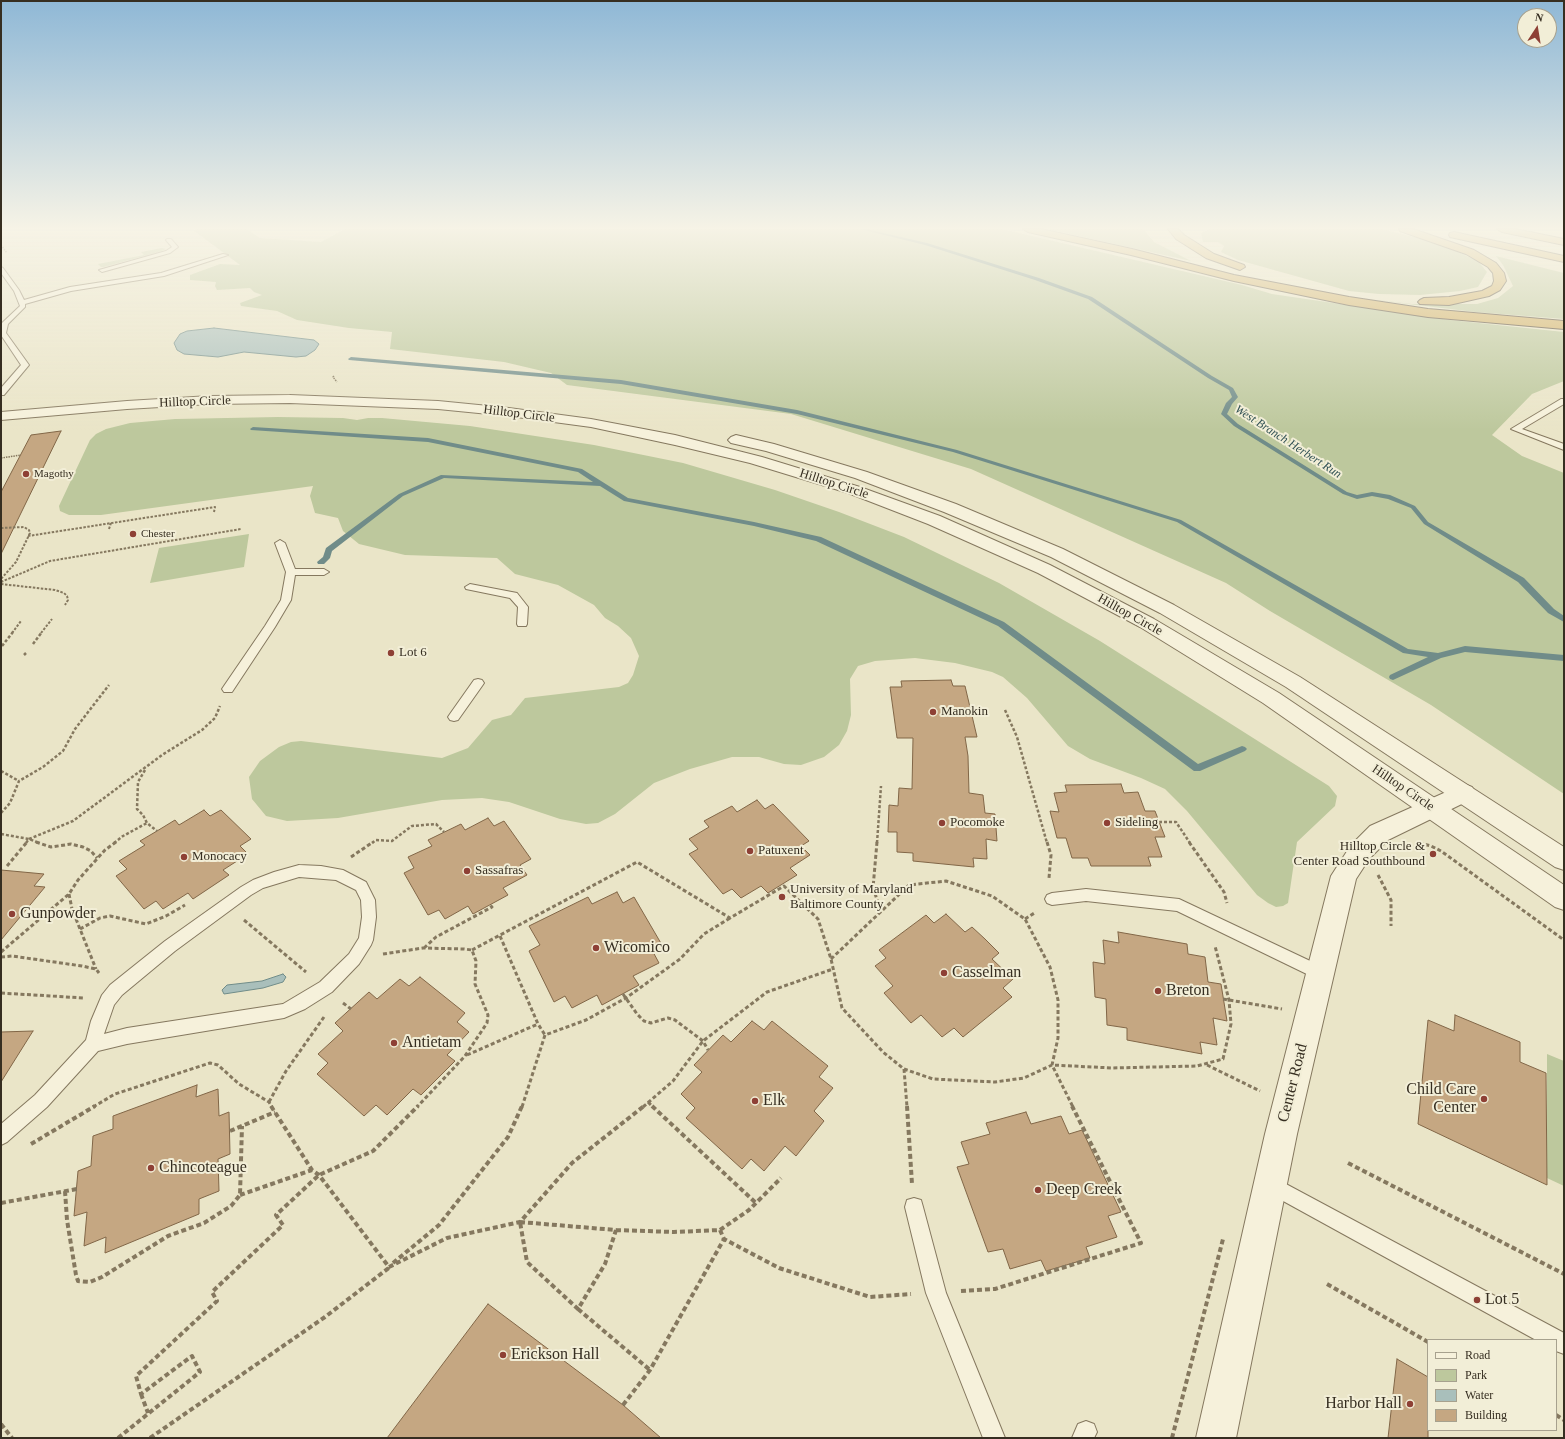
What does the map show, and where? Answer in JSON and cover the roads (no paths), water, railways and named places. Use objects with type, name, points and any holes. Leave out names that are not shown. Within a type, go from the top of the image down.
[{"type":"highway","points":[[1340,296],[1428,313],[1564,325]]},
{"type":"highway","points":[[1355,296],[1422,302],[1449,301],[1477,296]]},
{"type":"street","name":"Hilltop Circle","points":[[1,405],[127,395],[219,390],[298,388],[448,394],[519,401],[601,412],[686,428],[769,448],[861,475],[950,508],[1057,553],[1167,609],[1293,682],[1564,860]]},
{"type":"street","name":"Hilltop Circle","points":[[1,416],[127,405],[210,400],[290,399],[393,403],[509,412],[591,424],[675,440],[756,460],[854,490],[934,520],[1044,569],[1147,623],[1271,698],[1564,899]]},
{"type":"street","name":"Center Road","points":[[1216,1438],[1270,1184],[1344,876],[1360,852],[1379,833],[1464,793]]},
{"type":"lane","points":[[1,394],[25,365],[3,333],[4,323],[23,306],[19,296]]},
{"type":"lane","points":[[22,303],[45,296]]},
{"type":"lane","points":[[19,310],[40,305]]},
{"type":"lane","points":[[1564,401],[1515,428],[1564,447]]},
{"type":"lane","points":[[228,689],[270,627],[286,600],[291,572],[280,543]]},
{"type":"lane","points":[[291,572],[324,572]]},
{"type":"lane","points":[[470,587],[513,596],[523,607],[522,624]]},
{"type":"lane","points":[[454,716],[478,683]]},
{"type":"lane","points":[[1,1136],[41,1101],[93,1044],[99,1021],[108,1000],[116,990],[170,946],[226,906],[258,884],[299,871],[338,874],[361,886],[368,900],[370,917],[366,940],[354,959],[326,987],[294,1006],[284,1011],[127,1036],[93,1044]]},
{"type":"lane","points":[[1052,899],[1086,895],[1179,905],[1320,973]]},
{"type":"lane","points":[[1270,1184],[1555,1339]]},
{"type":"lane","points":[[914,1207],[936,1293],[994,1438]]},
{"type":"water","points":[[214,328],[314,340],[319,344],[315,350],[306,356],[296,357],[244,352],[218,357],[184,354],[177,350],[174,343],[180,334],[187,331]]},
{"type":"water","points":[[283,974],[286,977],[283,982],[263,988],[224,994],[222,990],[227,985],[262,981]]},
{"type":"waterway","name":"West Branch Herbert Run","points":[[1085,296],[1090,298],[1210,377],[1231,389],[1235,397],[1229,403],[1224,414],[1236,425],[1345,493],[1357,497],[1372,494],[1390,497],[1413,507],[1426,523],[1521,580],[1551,611],[1564,619]]},
{"type":"waterway","points":[[351,359],[621,382],[797,412],[955,451],[1179,521],[1406,651],[1438,656]]},
{"type":"waterway","points":[[253,429],[428,440],[580,470],[626,500],[754,524],[818,539],[1001,624],[1197,768],[1242,749]]},
{"type":"waterway","points":[[321,562],[326,558],[329,550],[401,495],[443,476],[600,484]]},
{"type":"waterway","points":[[1438,656],[1465,649],[1564,658]]},
{"type":"waterway","points":[[1393,677],[1438,656]]},
{"type":"place","name":"Magothy","points":[[26,474]]},
{"type":"place","name":"Chester","points":[[133,534]]},
{"type":"place","name":"Lot 6","points":[[391,653]]},
{"type":"place","name":"Manokin","points":[[933,712]]},
{"type":"place","name":"Pocomoke","points":[[942,823]]},
{"type":"place","name":"Sideling","points":[[1107,823]]},
{"type":"place","name":"Patuxent","points":[[750,851]]},
{"type":"place","name":"Hilltop Circle & Center Road Southbound","points":[[1433,854]]},
{"type":"place","name":"Monocacy","points":[[184,857]]},
{"type":"place","name":"Sassafras","points":[[467,871]]},
{"type":"place","name":"University of Maryland Baltimore County","points":[[782,897]]},
{"type":"place","name":"Gunpowder","points":[[12,914]]},
{"type":"place","name":"Wicomico","points":[[596,948]]},
{"type":"place","name":"Casselman","points":[[944,973]]},
{"type":"place","name":"Breton","points":[[1158,991]]},
{"type":"place","name":"Antietam","points":[[394,1043]]},
{"type":"place","name":"Child Care Center","points":[[1484,1099]]},
{"type":"place","name":"Elk","points":[[755,1101]]},
{"type":"place","name":"Chincoteague","points":[[151,1168]]},
{"type":"place","name":"Deep Creek","points":[[1038,1190]]},
{"type":"place","name":"Lot 5","points":[[1477,1300]]},
{"type":"place","name":"Erickson Hall","points":[[503,1355]]},
{"type":"place","name":"Harbor Hall","points":[[1410,1404]]}]
